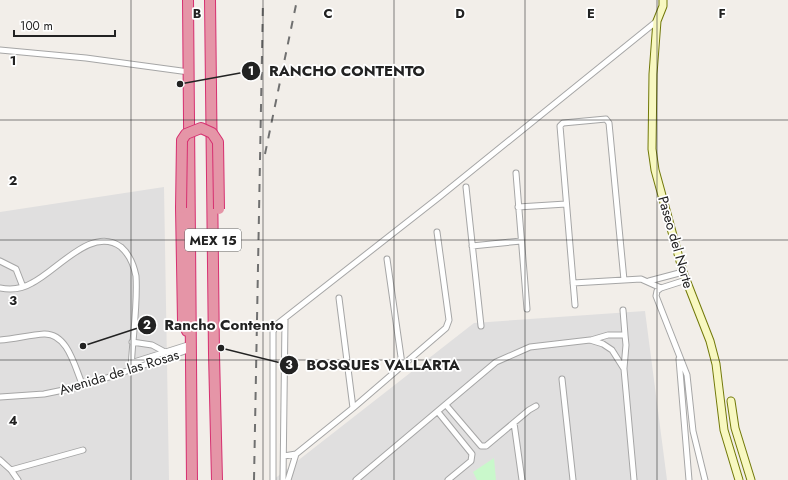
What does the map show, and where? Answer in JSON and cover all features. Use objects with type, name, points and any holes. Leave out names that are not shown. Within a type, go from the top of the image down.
[{"type":"highway","name":"MEX 15","points":[[188,0],[190,72],[192,480]]},
{"type":"highway","name":"MEX 15","points":[[210,0],[217,480]]},
{"type":"highway","points":[[191,343],[183,321],[181,208],[182,140],[186,134],[201,128],[212,133],[218,142],[219,303],[214,332]]},
{"type":"highway","points":[[216,403],[223,450],[224,480]]},
{"type":"street","name":"Paseo del Norte","points":[[663,0],[663,6],[657,21],[652,101],[652,149],[655,170],[683,272],[710,341],[716,364],[723,423],[739,480]]},
{"type":"street","points":[[273,480],[273,332],[276,325],[285,320],[657,21]]},
{"type":"street","points":[[0,50],[86,58],[190,72]]},
{"type":"street","points":[[575,305],[560,126],[563,123],[606,119],[609,123],[624,280]]},
{"type":"street","points":[[516,173],[527,309]]},
{"type":"street","points":[[466,187],[480,326]]},
{"type":"street","points":[[518,207],[566,204]]},
{"type":"street","points":[[284,456],[296,454],[353,408],[448,324],[437,232]]},
{"type":"street","points":[[0,288],[9,290],[23,287],[45,276],[85,245],[100,241],[113,242],[122,249],[131,260],[136,276],[130,370]]},
{"type":"street","points":[[472,246],[521,241]]},
{"type":"street","points":[[388,259],[402,364]]},
{"type":"street","points":[[0,261],[16,269],[23,287]]},
{"type":"street","points":[[649,281],[683,272]]},
{"type":"street","points":[[573,283],[641,279],[649,281],[661,288]]},
{"type":"street","points":[[686,280],[657,290],[656,296],[688,380],[693,431],[705,480]]},
{"type":"street","points":[[339,298],[353,408]]},
{"type":"street","points":[[623,310],[626,345],[624,369],[634,480]]},
{"type":"street","points":[[283,480],[285,320]]},
{"type":"street","points":[[0,340],[45,334],[57,337],[66,346],[82,386]]},
{"type":"street","points":[[356,480],[496,362],[512,354],[530,348],[590,340],[608,335],[625,335]]},
{"type":"street","points":[[590,340],[603,344],[612,350],[624,369]]},
{"type":"street","points":[[132,342],[152,345],[165,352]]},
{"type":"street","points":[[131,363],[191,343]]},
{"type":"street","name":"Avenida de las Rosas","points":[[0,397],[44,394],[82,386],[178,354],[191,343]]},
{"type":"street","points":[[178,354],[191,363]]},
{"type":"street","points":[[678,354],[689,480]]},
{"type":"street","points":[[562,379],[573,480]]},
{"type":"street","points":[[731,401],[735,428],[751,480]]},
{"type":"street","points":[[446,405],[481,446],[486,446],[528,410],[536,406]]},
{"type":"street","points":[[438,412],[472,454],[471,461],[452,479]]},
{"type":"street","points":[[514,423],[522,480]]},
{"type":"street","points":[[11,470],[83,450]]},
{"type":"street","points":[[288,480],[296,454]]},
{"type":"street","points":[[0,460],[11,470],[18,480]]},
{"type":"shaded area","points":[[164,187],[169,480],[0,480],[0,212]]},
{"type":"shaded area","points":[[645,311],[667,480],[273,480],[474,323]]},
{"type":"green space","points":[[494,458],[496,480],[477,480],[473,472]]},
{"type":"railway","points":[[254,480],[263,0]]},
{"type":"railway","points":[[265,154],[297,0]]},
{"type":"place","name":"RANCHO CONTENTO","points":[[180,84]]},
{"type":"place","name":"Rancho Contento","points":[[83,346]]},
{"type":"place","name":"BOSQUES VALLARTA","points":[[221,348]]}]
